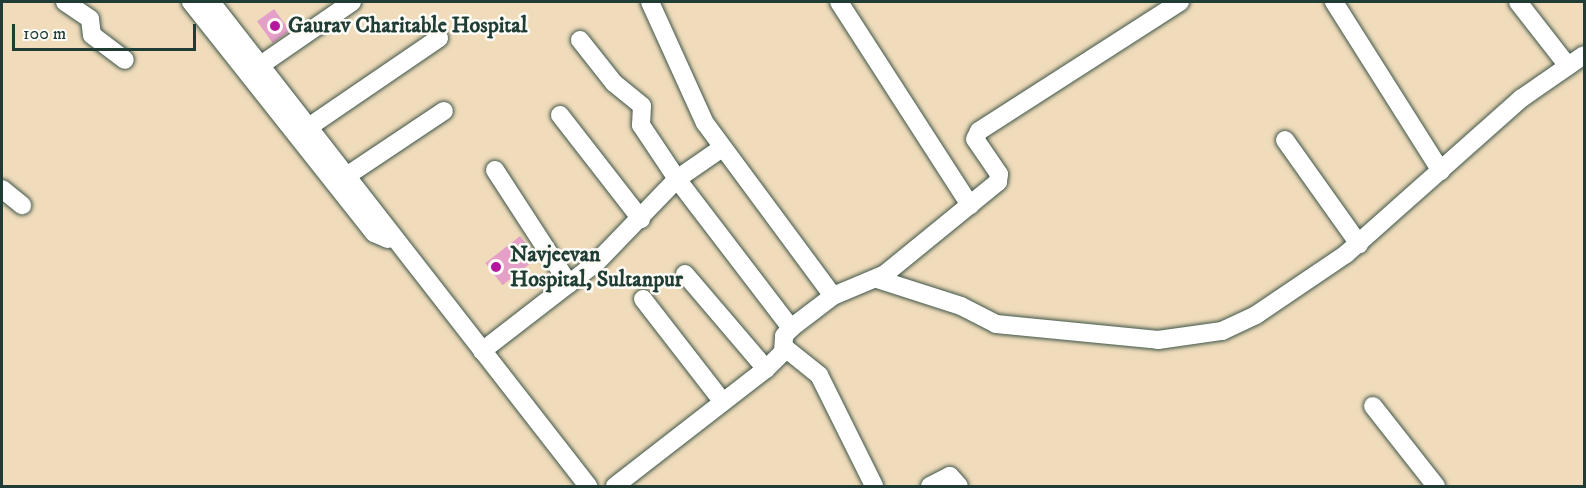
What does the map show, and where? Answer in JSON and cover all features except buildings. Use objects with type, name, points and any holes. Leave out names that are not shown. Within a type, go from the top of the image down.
[{"type":"street","points":[[65,2],[90,19],[92,35],[125,60]]},
{"type":"street","points":[[191,2],[375,233],[389,231]]},
{"type":"street","points":[[211,2],[588,486]]},
{"type":"street","points":[[222,2],[394,222],[389,231]]},
{"type":"street","points":[[268,60],[352,2]]},
{"type":"street","points":[[651,2],[700,113],[722,148],[833,296]]},
{"type":"street","points":[[839,2],[970,205]]},
{"type":"street","points":[[615,486],[766,369],[784,347],[784,336],[791,328],[833,296],[877,279],[970,205],[1000,178],[975,139],[979,131],[1180,2]]},
{"type":"street","points":[[1334,2],[1441,171]]},
{"type":"street","points":[[1518,2],[1568,66]]},
{"type":"street","points":[[316,122],[439,38]]},
{"type":"street","points":[[580,40],[618,87],[642,106],[641,125],[676,179],[791,328]]},
{"type":"street","points":[[877,279],[961,306],[996,324],[1158,340],[1202,335],[1240,324],[1359,244],[1522,98],[1584,54]]},
{"type":"street","points":[[354,171],[444,111]]},
{"type":"street","points":[[560,115],[640,219]]},
{"type":"street","points":[[1284,140],[1359,244]]},
{"type":"street","points":[[482,351],[569,284],[640,219],[676,179],[722,148]]},
{"type":"street","points":[[495,170],[569,284]]},
{"type":"street","points":[[2,189],[22,205]]},
{"type":"street","points":[[685,274],[766,369]]},
{"type":"street","points":[[642,299],[723,402]]},
{"type":"street","points":[[784,347],[819,375],[874,486]]},
{"type":"street","points":[[1373,406],[1436,486]]},
{"type":"street","points":[[930,486],[950,476],[959,486]]},
{"type":"place","name":"Gaurav Charitable Hospital","points":[[275,26]]},
{"type":"place","name":"Navjeevan Hospital, Sultanpur","points":[[496,267]]}]
